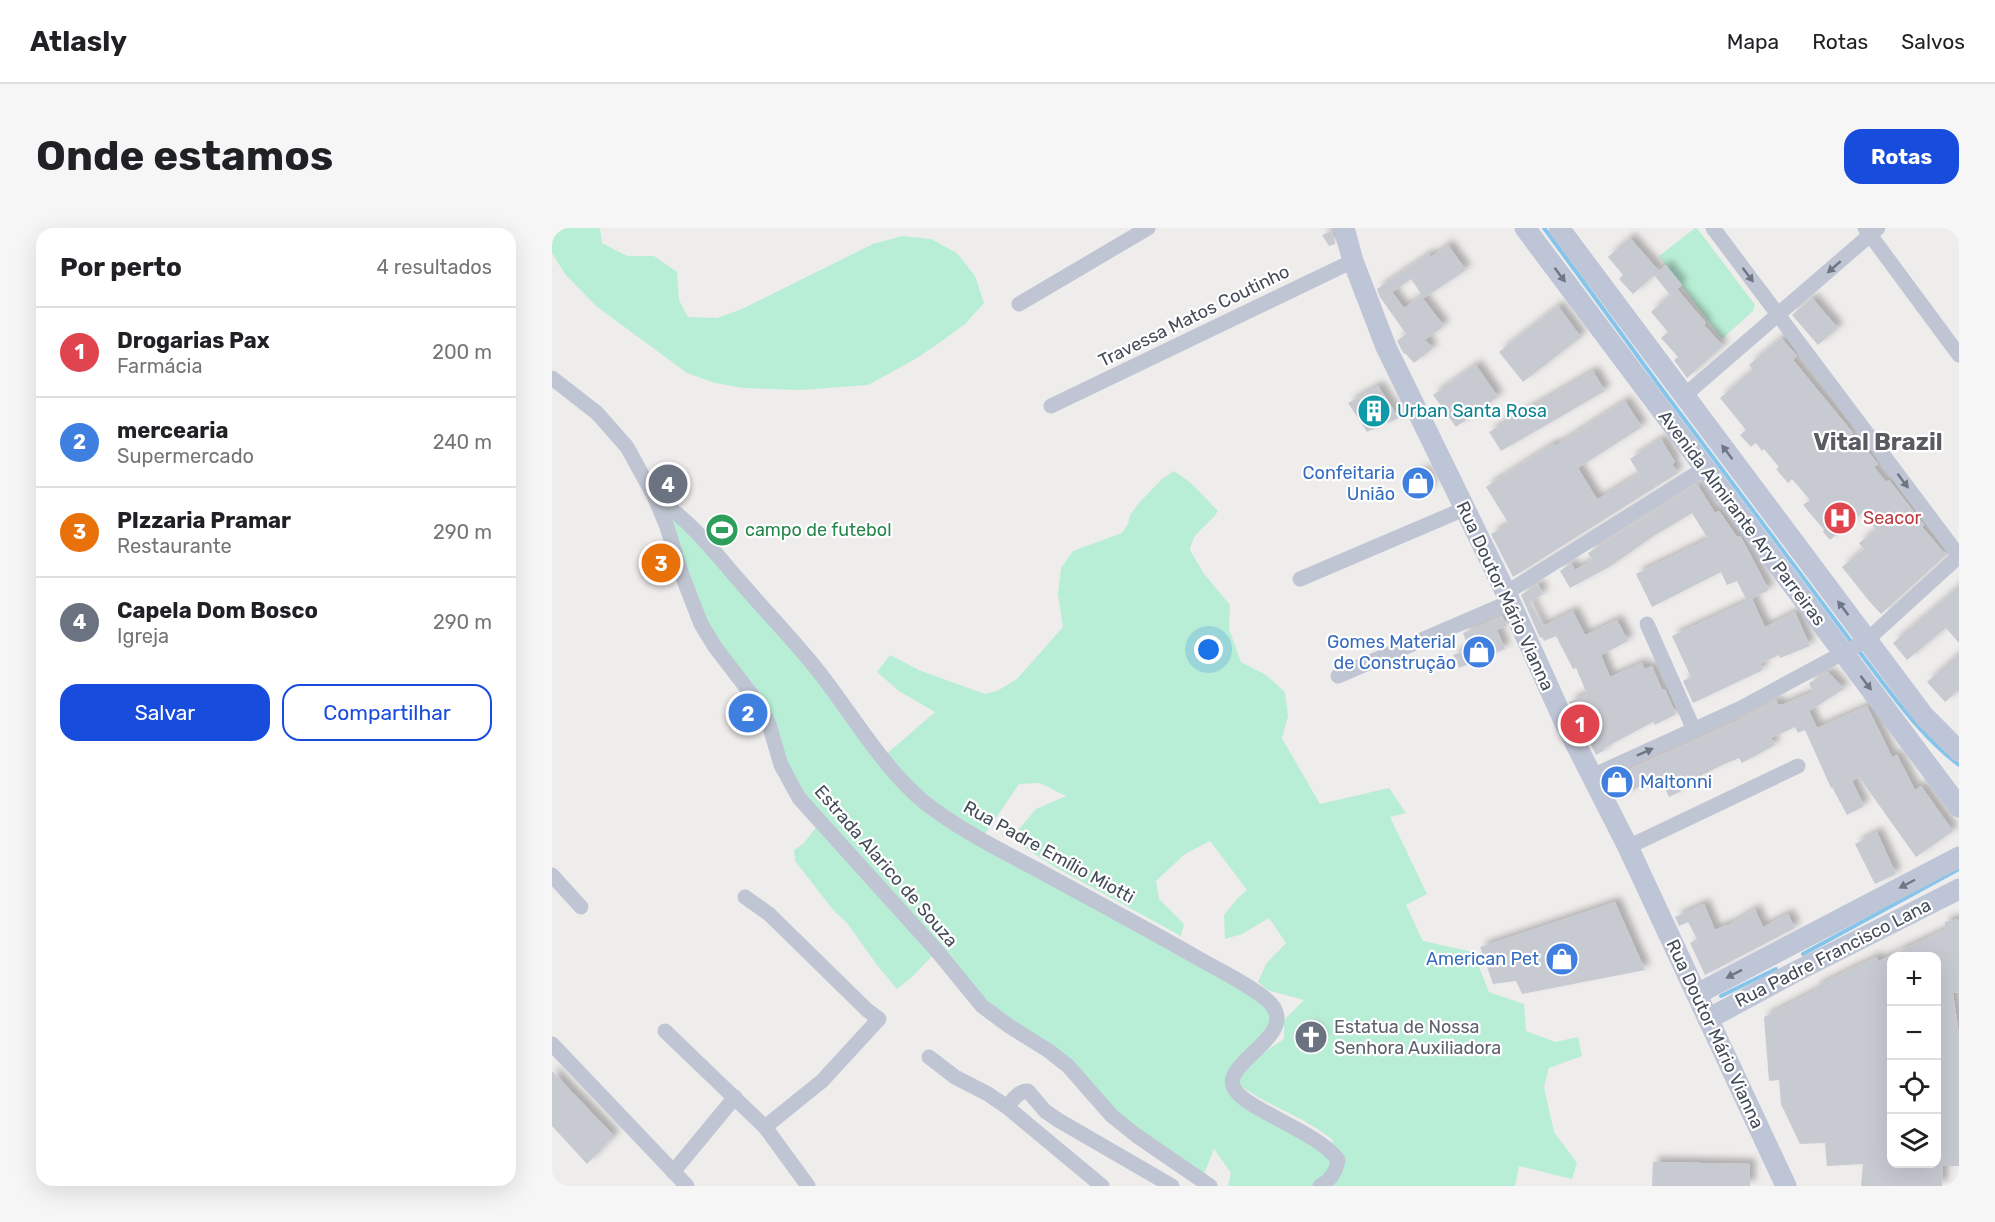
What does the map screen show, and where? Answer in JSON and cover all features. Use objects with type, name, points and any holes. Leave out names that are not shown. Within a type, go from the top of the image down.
[{"type":"main road","name":"Rua Doutor Mário Vianna","points":[[1344,228],[1353,261],[1386,347],[1508,598],[1564,721],[1628,847],[1786,1186]]},
{"type":"main road","name":"Avenida Almirante Ary Parreiras","points":[[1525,228],[1705,468],[1855,647],[1959,751]]},
{"type":"main road","name":"Avenida Almirante Ary Parreiras","points":[[1559,228],[1685,396],[1855,647],[1918,754],[1935,773],[1959,807]]},
{"type":"main road","points":[[1935,773],[1959,789]]},
{"type":"main road","points":[[1696,994],[1959,857]]},
{"type":"main road","name":"Rua Padre Francisco Lana","points":[[1708,1019],[1959,889]]},
{"type":"main road","points":[[1782,950],[1793,973]]},
{"type":"street","points":[[1019,304],[1148,228]]},
{"type":"street","points":[[1592,776],[1741,708],[1855,647],[1959,556],[1713,228]]},
{"type":"street","points":[[1685,396],[1871,230],[1959,355]]},
{"type":"street","name":"Travessa Matos Coutinho","points":[[1052,406],[1353,261]]},
{"type":"street","name":"Estrada Alarico de Souza","points":[[552,378],[597,413],[627,447],[656,498],[701,624],[715,647],[758,703],[769,724],[781,765],[799,798],[937,951],[982,1006],[1049,1051],[1068,1066],[1112,1116],[1210,1186]]},
{"type":"street","points":[[1338,676],[1508,598],[1705,468]]},
{"type":"street","name":"Rua Padre Emílio Miotti","points":[[656,498],[674,509],[713,550],[818,671],[901,778],[927,804],[981,840],[1144,928],[1267,1000],[1276,1012],[1273,1029],[1268,1040],[1232,1077],[1234,1089],[1253,1105],[1317,1139],[1331,1150],[1338,1160],[1336,1169],[1332,1177],[1320,1186]]},
{"type":"street","points":[[1300,579],[1464,509]]},
{"type":"street","points":[[1647,624],[1694,730]]},
{"type":"street","points":[[1628,847],[1798,766]]},
{"type":"street","points":[[552,875],[581,907]]},
{"type":"street","points":[[745,897],[769,914],[879,1019],[822,1082],[765,1127]]},
{"type":"street","points":[[665,1032],[765,1127],[808,1186]]},
{"type":"street","points":[[552,1044],[687,1186]]},
{"type":"street","points":[[929,1057],[955,1077],[1007,1107],[1102,1186]]},
{"type":"street","points":[[1007,1107],[1022,1091],[1028,1091],[1052,1116],[1172,1186]]},
{"type":"street","points":[[674,1172],[735,1097]]},
{"type":"green space","points":[[552,228],[600,228],[602,243],[627,256],[654,256],[677,272],[679,300],[688,317],[717,318],[742,309],[873,244],[902,236],[931,239],[957,253],[975,276],[984,303],[965,324],[942,341],[917,358],[868,385],[801,390],[743,388],[715,383],[687,373],[596,306],[565,274],[552,253]]},
{"type":"green space","points":[[1695,228],[1755,305],[1753,311],[1722,339],[1659,256]]},
{"type":"green space","points":[[1174,471],[1191,483],[1218,511],[1195,537],[1190,550],[1204,574],[1230,605],[1229,629],[1241,662],[1266,675],[1285,692],[1288,716],[1282,738],[1320,804],[1389,788],[1406,813],[1390,817],[1427,894],[1406,905],[1423,941],[1473,952],[1489,992],[1524,1004],[1526,1031],[1555,1042],[1578,1037],[1582,1056],[1549,1068],[1544,1087],[1554,1132],[1577,1163],[1572,1179],[1519,1166],[1515,1186],[1228,1186],[1231,1173],[1214,1149],[1202,1179],[1009,1026],[936,952],[897,989],[847,923],[834,911],[795,861],[794,850],[804,843],[820,822],[799,798],[769,724],[715,647],[667,527],[674,509],[883,757],[935,712],[899,691],[877,672],[890,655],[921,671],[985,694],[997,691],[1017,679],[1063,627],[1058,594],[1061,568],[1073,551],[1122,533],[1138,504],[1162,479]],"holes":[[[1040,783],[1066,796],[1036,809],[1011,839],[1055,867],[1181,936],[1184,924],[1159,899],[1156,881],[1185,854],[1210,841],[1247,890],[1224,915],[1225,939],[1242,934],[1269,918],[1286,943],[1266,964],[1258,982],[1267,990],[1304,1000],[1284,1020],[1284,1039],[1248,1063],[1237,1083],[1334,1141],[1311,1147],[1317,1139],[1232,1083],[1276,1012],[1144,928],[981,840],[1019,784]]]},
{"type":"building","points":[[1332,231],[1335,244],[1329,246],[1322,235]]},
{"type":"building","points":[[1630,238],[1659,271],[1633,294],[1619,279],[1623,275],[1608,257]]},
{"type":"building","points":[[1448,245],[1466,270],[1424,298],[1411,279],[1392,292],[1404,308],[1421,296],[1444,326],[1425,340],[1433,348],[1414,363],[1404,354],[1397,341],[1406,334],[1380,297],[1377,289],[1429,254],[1431,257]]},
{"type":"building","points":[[1666,265],[1682,285],[1670,295],[1654,275]]},
{"type":"building","points":[[1677,289],[1723,346],[1687,378],[1674,360],[1678,357],[1661,338],[1668,332],[1651,312]]},
{"type":"building","points":[[1812,298],[1838,328],[1818,345],[1792,315]]},
{"type":"building","points":[[1558,306],[1581,337],[1523,382],[1499,352]]},
{"type":"building","points":[[1781,338],[1797,356],[1793,360],[1853,433],[1850,435],[1878,464],[1874,467],[1886,482],[1889,480],[1924,525],[1922,527],[1946,555],[1881,614],[1842,567],[1864,549],[1859,543],[1876,530],[1862,513],[1830,540],[1803,505],[1810,500],[1792,479],[1788,483],[1776,469],[1779,467],[1764,449],[1762,451],[1756,443],[1751,447],[1740,435],[1746,430],[1720,398],[1753,370],[1749,365]]},
{"type":"building","points":[[1476,365],[1498,397],[1456,427],[1433,395]]},
{"type":"building","points":[[1593,371],[1605,391],[1501,451],[1489,432]]},
{"type":"building","name":"Urban Santa Rosa","points":[[1378,386],[1399,418],[1367,432],[1348,403]]},
{"type":"building","points":[[1625,401],[1642,427],[1578,468],[1595,496],[1598,499],[1639,474],[1630,459],[1661,439],[1675,462],[1672,464],[1678,473],[1513,577],[1491,534],[1509,524],[1486,487]]},
{"type":"building","name":"Confeitaria União","points":[[1425,470],[1432,485],[1429,491],[1413,499],[1404,480]]},
{"type":"building","points":[[1697,484],[1715,513],[1719,511],[1737,537],[1740,536],[1769,590],[1747,601],[1737,581],[1727,585],[1721,572],[1652,607],[1636,574],[1708,539],[1692,513],[1609,567],[1570,588],[1560,571],[1571,563],[1575,570],[1592,560],[1588,553]]},
{"type":"building","points":[[1538,584],[1543,594],[1530,602],[1543,626],[1573,611],[1585,635],[1617,620],[1628,641],[1601,655],[1610,677],[1642,663],[1645,669],[1652,666],[1676,714],[1655,725],[1653,722],[1604,748],[1605,750],[1596,755],[1569,702],[1587,694],[1576,668],[1573,669],[1556,636],[1544,641],[1542,637],[1540,638],[1521,595]]},
{"type":"building","points":[[1959,586],[1959,643],[1946,628],[1907,660],[1893,643]]},
{"type":"building","points":[[1752,599],[1765,627],[1795,612],[1810,646],[1780,658],[1779,655],[1760,664],[1763,670],[1693,703],[1683,681],[1691,677],[1672,636]]},
{"type":"building","points":[[1502,616],[1507,626],[1497,630],[1505,649],[1459,668],[1453,655],[1469,649],[1463,633]]},
{"type":"building","points":[[1959,654],[1959,690],[1945,702],[1927,682]]},
{"type":"building","points":[[1828,672],[1844,689],[1809,711],[1817,728],[1867,706],[1892,757],[1897,755],[1915,790],[1921,786],[1953,831],[1916,857],[1859,777],[1852,781],[1864,806],[1847,815],[1831,788],[1805,730],[1798,733],[1795,727],[1771,738],[1775,745],[1742,763],[1739,758],[1720,766],[1679,787],[1681,791],[1669,797],[1659,776],[1618,798],[1608,779],[1745,717],[1776,700],[1778,705],[1784,704],[1813,692],[1809,683]]},
{"type":"building","points":[[1877,832],[1896,874],[1875,884],[1855,844]]},
{"type":"building","name":"American Pet","points":[[1615,902],[1645,970],[1522,994],[1516,981],[1493,984],[1480,947]]},
{"type":"building","points":[[1704,904],[1715,930],[1727,926],[1755,909],[1763,927],[1788,914],[1795,928],[1705,975],[1690,943],[1697,939],[1688,922],[1679,926],[1675,917]]},
{"type":"building","points":[[1959,919],[1959,992],[1953,993],[1959,1034],[1959,1166],[1943,1166],[1942,1186],[1861,1186],[1863,1164],[1827,1166],[1825,1143],[1800,1144],[1781,1104],[1779,1080],[1769,1081],[1764,1017],[1816,990],[1815,987],[1876,957],[1879,961],[1887,957],[1887,1168],[1941,1168],[1941,952],[1898,952],[1944,930],[1945,922]]},
{"type":"building","name":"Estatua de Nossa Senhora Auxiliadora","points":[[1311,1026],[1323,1038],[1312,1048],[1300,1036]]},
{"type":"building","points":[[552,1071],[614,1136],[587,1164],[552,1126]]},
{"type":"building","points":[[1653,1162],[1750,1164],[1750,1186],[1652,1186]]},
{"type":"waterway","points":[[1544,228],[1853,644]]},
{"type":"waterway","points":[[1858,650],[1917,726],[1959,765]]},
{"type":"waterway","points":[[1803,954],[1959,869]]},
{"type":"waterway","points":[[1721,996],[1776,969]]},
{"type":"place","name":"Urban Santa Rosa","points":[[1374,411]]},
{"type":"place","name":"Confeitaria União","points":[[1418,483]]},
{"type":"place","name":"Capela Dom Bosco","points":[[668,484]]},
{"type":"place","name":"Seacor","points":[[1840,518]]},
{"type":"place","name":"campo de futebol","points":[[722,530]]},
{"type":"place","name":"PIzzaria Pramar","points":[[661,563]]},
{"type":"place","name":"Gomes Material de Construção","points":[[1479,652]]},
{"type":"place","name":"mercearia","points":[[748,713]]},
{"type":"place","name":"Drogarias Pax","points":[[1580,724]]},
{"type":"place","name":"Maltonni","points":[[1617,782]]},
{"type":"place","name":"American Pet","points":[[1562,959]]},
{"type":"place","name":"Estatua de Nossa Senhora Auxiliadora","points":[[1311,1037]]},
{"type":"district","name":"Vital Brazil","points":[[1878,442]]}]
